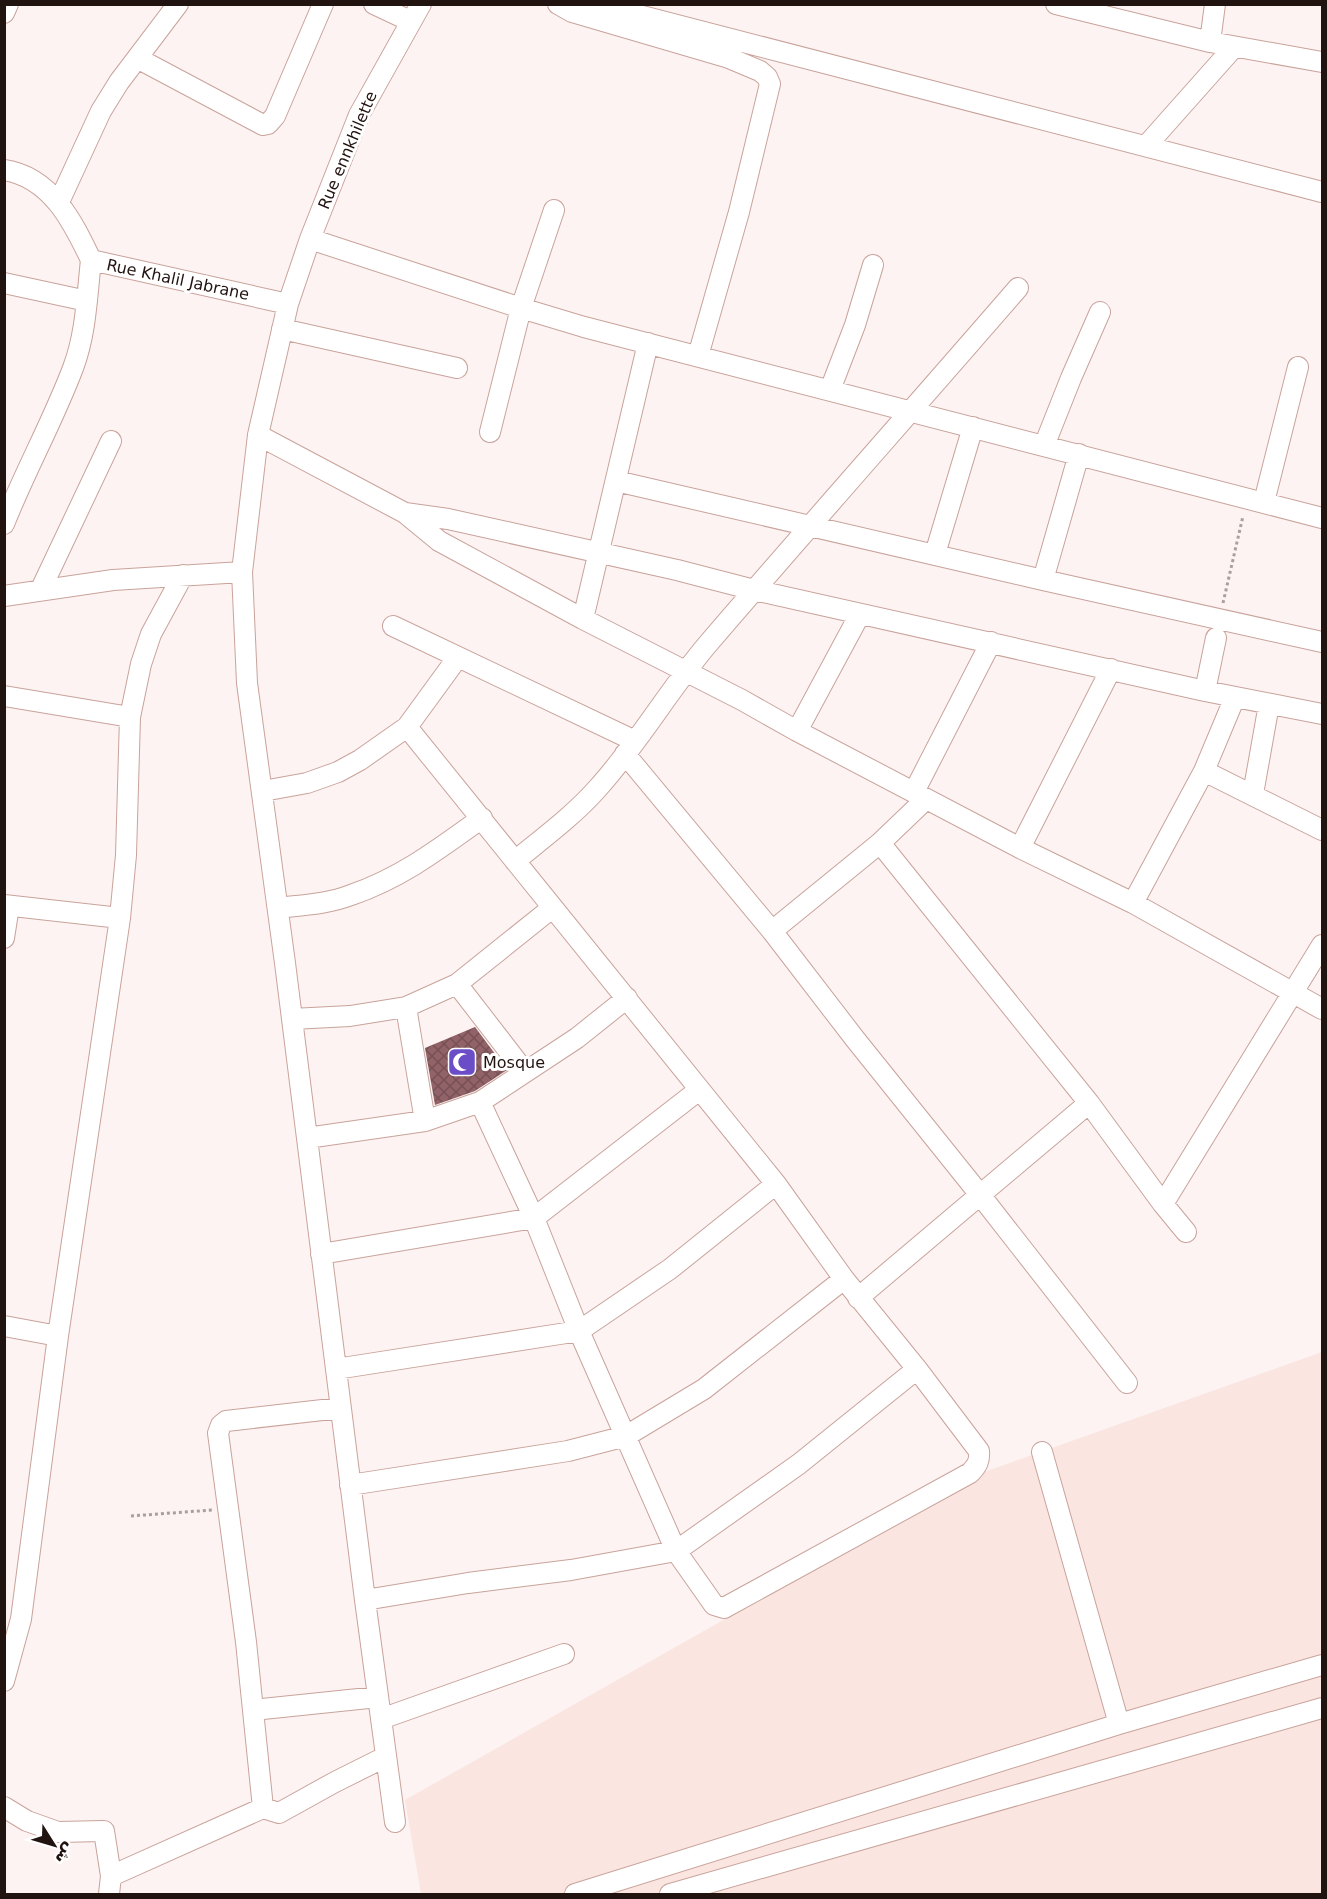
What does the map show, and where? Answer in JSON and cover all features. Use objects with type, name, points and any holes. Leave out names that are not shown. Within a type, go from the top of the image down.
[{"type":"street","points":[[4,13],[8,4]]},
{"type":"street","points":[[59,202],[101,111],[178,4]]},
{"type":"street","points":[[137,58],[263,125],[268,124],[275,116],[323,4]]},
{"type":"street","points":[[374,4],[416,13]]},
{"type":"street","points":[[558,4],[572,12],[729,58],[760,71],[770,84],[739,212],[698,356]]},
{"type":"street","points":[[596,4],[1323,192]]},
{"type":"street","points":[[1056,4],[1098,9],[1210,42],[1323,62]]},
{"type":"street","points":[[1210,42],[1215,4]]},
{"type":"street","name":"Rue ennkhilette","points":[[394,1822],[263,791],[247,683],[242,572],[258,435],[288,304],[310,239],[359,115],[416,13]]},
{"type":"street","points":[[1146,146],[1234,47]]},
{"type":"street","name":"Rue Khalil Jabrane","points":[[4,170],[28,177],[59,202],[74,224],[91,260],[288,304]]},
{"type":"street","points":[[490,432],[520,308],[554,210]]},
{"type":"street","points":[[310,239],[520,308],[1323,518]]},
{"type":"street","points":[[4,524],[18,488],[74,368],[82,336],[91,260]]},
{"type":"street","points":[[830,390],[855,325],[873,265]]},
{"type":"street","points":[[5,288],[87,302]]},
{"type":"street","points":[[515,861],[598,789],[685,671],[808,526],[1018,288]]},
{"type":"street","points":[[1044,446],[1100,312]]},
{"type":"street","points":[[282,329],[456,368]]},
{"type":"street","points":[[583,619],[648,343]]},
{"type":"street","points":[[1256,500],[1298,367]]},
{"type":"street","points":[[935,554],[973,427]]},
{"type":"street","points":[[258,435],[405,513],[439,541],[583,619],[742,700],[1020,848],[1133,903],[1323,1009]]},
{"type":"street","points":[[41,590],[111,441]]},
{"type":"street","points":[[1043,580],[1079,454]]},
{"type":"street","points":[[616,481],[1043,580],[1218,629],[1323,642]]},
{"type":"street","points":[[405,513],[448,519],[860,614],[1235,697],[1323,714]]},
{"type":"street","points":[[4,596],[113,580],[242,572]]},
{"type":"street","points":[[4,1681],[21,1619],[58,1336],[120,918],[126,855],[130,717],[141,664],[151,634],[183,575]]},
{"type":"street","points":[[797,731],[860,614]]},
{"type":"street","points":[[393,626],[459,657],[630,748],[855,1039],[981,1196],[1126,1383]]},
{"type":"street","points":[[1205,690],[1218,629]]},
{"type":"street","points":[[772,931],[880,843],[920,795],[991,642]]},
{"type":"street","points":[[263,791],[307,783],[338,772],[360,760],[407,727],[459,657]]},
{"type":"street","points":[[1020,848],[1111,669]]},
{"type":"street","points":[[4,696],[130,717]]},
{"type":"street","points":[[1133,903],[1204,771],[1235,697]]},
{"type":"street","points":[[1253,794],[1269,704]]},
{"type":"street","points":[[407,727],[776,1184],[858,1298],[917,1369],[979,1451],[977,1466],[970,1473],[724,1608],[714,1605],[676,1551],[579,1331],[534,1218],[480,1102]]},
{"type":"street","points":[[1204,771],[1323,830]]},
{"type":"street","points":[[278,908],[350,896],[412,868],[482,818]]},
{"type":"street","points":[[880,843],[1089,1103],[1186,1233]]},
{"type":"street","points":[[4,938],[7,905],[120,918]]},
{"type":"street","points":[[292,1019],[350,1016],[406,1007],[458,984],[552,908]]},
{"type":"street","points":[[1163,1204],[1323,945]]},
{"type":"street","points":[[458,984],[525,1072]]},
{"type":"street","points":[[307,1138],[425,1121],[480,1102],[578,1038],[627,998]]},
{"type":"street","points":[[406,1007],[425,1121]]},
{"type":"street","points":[[321,1254],[534,1218],[699,1089]]},
{"type":"street","points":[[858,1298],[1089,1103]]},
{"type":"street","points":[[336,1369],[579,1331],[670,1269],[776,1184]]},
{"type":"street","points":[[350,1485],[568,1451],[626,1436],[704,1389],[844,1279]]},
{"type":"street","points":[[4,1326],[58,1336]]},
{"type":"street","points":[[364,1600],[468,1583],[571,1570],[676,1551],[799,1464],[917,1369]]},
{"type":"street","points":[[263,1808],[229,1508],[218,1436],[221,1425],[226,1421],[340,1408]]},
{"type":"street","points":[[1042,1452],[1119,1724]]},
{"type":"street","points":[[381,1719],[564,1654]]},
{"type":"street","points":[[575,1894],[1119,1724],[1323,1665]]},
{"type":"street","points":[[253,1710],[378,1697]]},
{"type":"street","points":[[670,1894],[1323,1708]]},
{"type":"street","points":[[4,1807],[27,1821],[58,1832],[104,1831],[110,1885],[263,1808],[279,1813],[385,1757]]},
{"type":"path","points":[[1218,629],[1256,500]]},
{"type":"path","points":[[130,1516],[229,1508]]},
{"type":"shaded area","points":[[1322,1352],[1322,1894],[421,1894],[405,1800],[987,1471]]},
{"type":"building","name":"Mosque","points":[[475,1027],[507,1070],[475,1091],[435,1105],[425,1048]]},
{"type":"place","name":"Mosque","points":[[462,1062]]}]
